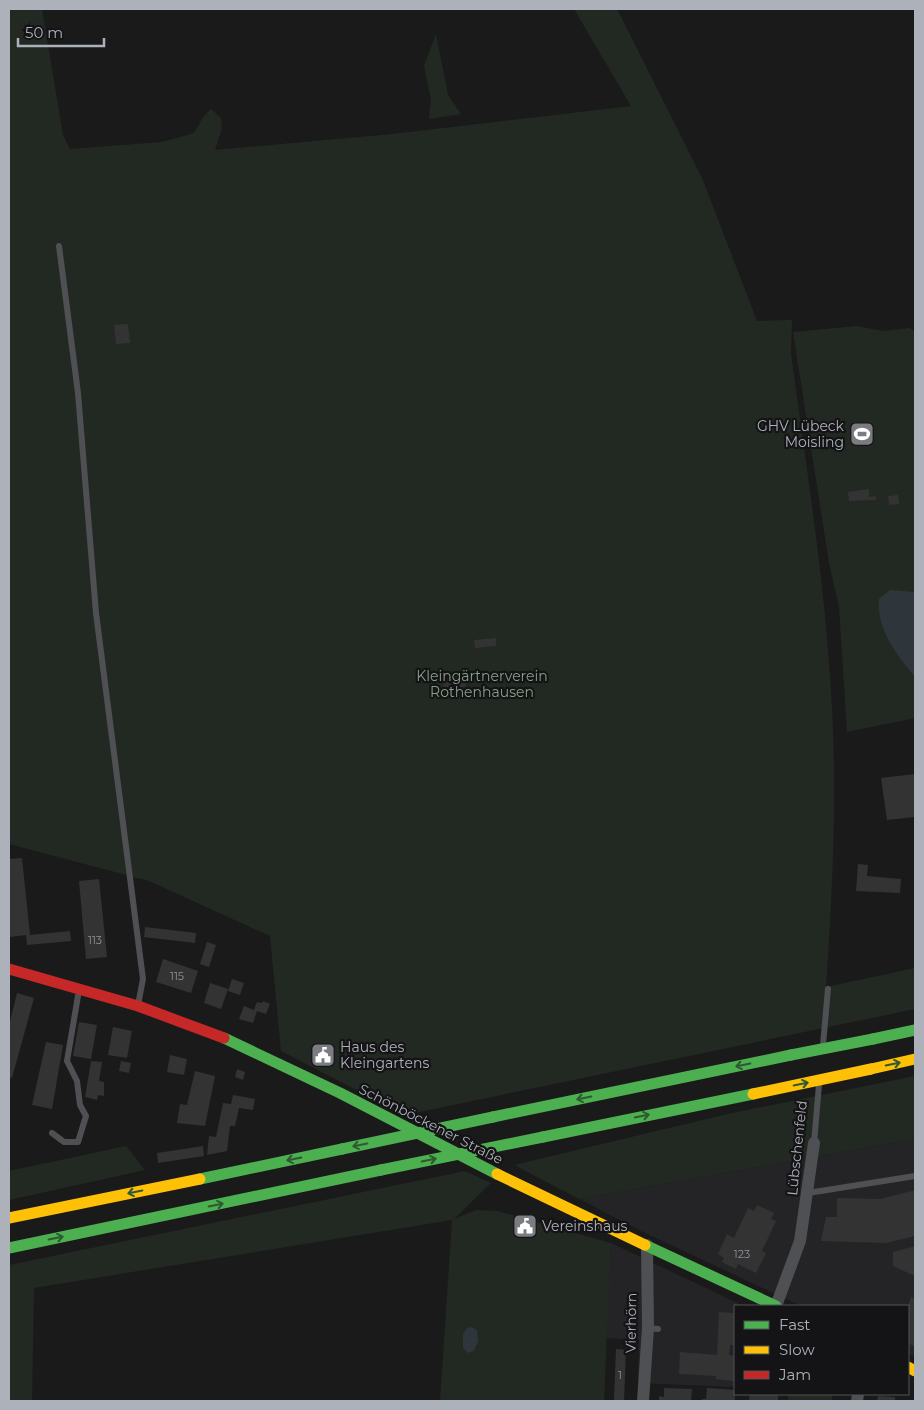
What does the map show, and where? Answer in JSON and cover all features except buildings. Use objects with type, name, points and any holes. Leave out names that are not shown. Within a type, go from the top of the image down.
[{"type":"main road","name":"Schönböckener Straße","points":[[9,968],[138,1006],[213,1033],[340,1093],[528,1190],[774,1305]]},
{"type":"main road","points":[[9,1218],[915,1030]]},
{"type":"main road","points":[[9,1248],[915,1059]]},
{"type":"street","name":"Lübschenfeld","points":[[776,1305],[800,1240],[814,1143]]},
{"type":"street","name":"Vierhörn","points":[[643,1401],[653,1329],[646,1246]]},
{"type":"lane","points":[[59,246],[78,394],[96,613],[143,979],[138,1006]]},
{"type":"lane","points":[[52,1132],[64,1142],[78,1142],[86,1116],[80,1105],[77,1081],[68,1061],[79,989]]},
{"type":"lane","points":[[822,1058],[828,989]]},
{"type":"lane","name":"Lübschenfeld","points":[[814,1143],[821,1068]]},
{"type":"lane","points":[[808,1193],[915,1176]]},
{"type":"shaded area","points":[[890,590],[915,592],[915,677],[901,660],[884,631],[879,610],[879,599]]},
{"type":"shaded area","points":[[915,1139],[915,1357],[909,1354],[909,1305],[799,1305],[641,1231],[579,1199]]},
{"type":"shaded area","points":[[611,1243],[742,1305],[734,1305],[734,1387],[638,1383],[639,1340],[606,1338]]},
{"type":"shaded area","points":[[471,1327],[477,1330],[478,1341],[474,1351],[468,1353],[463,1348],[463,1334],[466,1329]]},
{"type":"green space","name":"Kleingärtnerverein Rothenhausen","points":[[9,9],[42,9],[63,135],[70,149],[162,142],[194,133],[204,116],[211,109],[221,118],[222,128],[215,150],[392,134],[631,106],[574,9],[617,9],[702,178],[757,321],[792,320],[791,353],[813,514],[827,636],[834,754],[834,832],[826,987],[915,968],[915,1009],[405,1115],[281,1051],[270,936],[149,881],[9,844]]},
{"type":"green space","points":[[436,34],[448,95],[461,114],[429,119],[431,100],[424,66]]},
{"type":"green space","name":"GHV Lübeck Moisling","points":[[857,326],[883,331],[909,328],[915,331],[915,592],[909,592],[906,666],[915,677],[915,718],[847,732],[839,607],[829,563],[793,332]]},
{"type":"green space","points":[[915,1076],[915,1139],[579,1199],[514,1165],[732,1113]]},
{"type":"green space","points":[[126,1146],[145,1170],[9,1200],[9,1171]]},
{"type":"green space","points":[[465,1171],[491,1183],[454,1219],[476,1210],[498,1211],[611,1243],[604,1401],[440,1401],[452,1220],[34,1288],[32,1401],[9,1401],[9,1265]]},
{"type":"green space","points":[[788,1395],[832,1395],[832,1401],[788,1401]]},
{"type":"traffic: fast","points":[[873,1039],[915,1030]]},
{"type":"traffic: fast","points":[[224,1038],[340,1093],[497,1174]]},
{"type":"traffic: fast","points":[[791,1055],[873,1039]]},
{"type":"traffic: fast","points":[[493,1117],[791,1055]]},
{"type":"traffic: fast","points":[[543,1137],[753,1094]]},
{"type":"traffic: fast","points":[[342,1149],[493,1117]]},
{"type":"traffic: fast","points":[[381,1170],[543,1137]]},
{"type":"traffic: fast","points":[[200,1179],[342,1149]]},
{"type":"traffic: fast","points":[[9,1248],[381,1170]]},
{"type":"traffic: fast","points":[[645,1245],[774,1305]]},
{"type":"traffic: slow","points":[[871,1069],[915,1059]]},
{"type":"traffic: slow","points":[[753,1094],[871,1069]]},
{"type":"traffic: slow","points":[[497,1174],[645,1245]]},
{"type":"traffic: slow","points":[[9,1218],[200,1179]]},
{"type":"traffic: slow","points":[[909,1368],[915,1371]]},
{"type":"traffic: jam","points":[[9,969],[138,1006],[224,1038]]},
{"type":"place","name":"GHV Lübeck Moisling","points":[[862,434]]},
{"type":"place","name":"Haus des Kleingartens","points":[[323,1055]]},
{"type":"place","name":"Vereinshaus","points":[[525,1226]]}]
